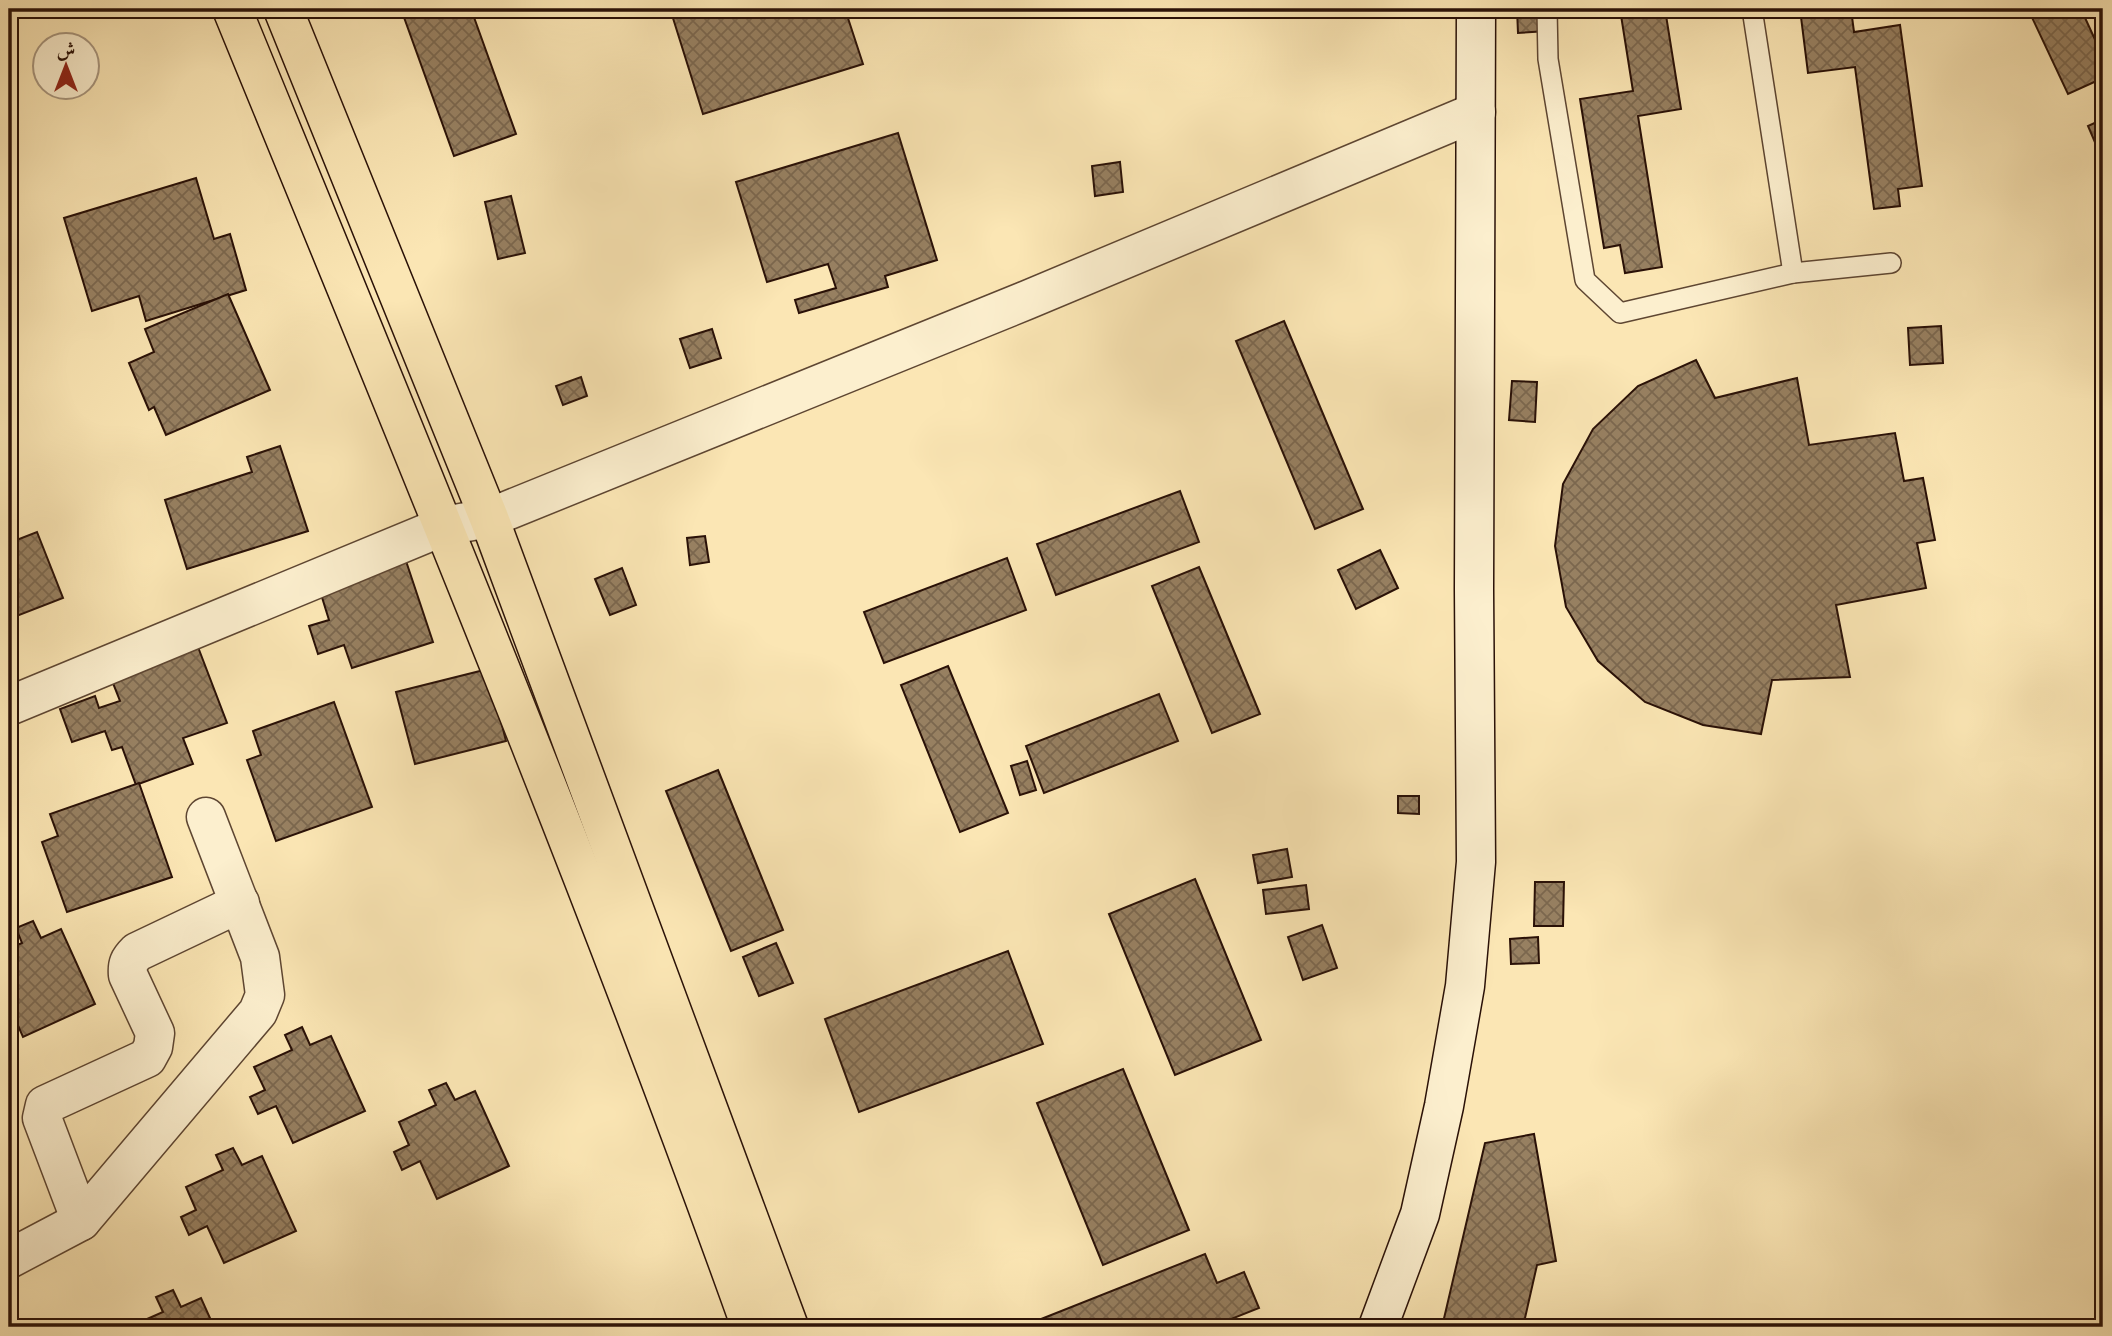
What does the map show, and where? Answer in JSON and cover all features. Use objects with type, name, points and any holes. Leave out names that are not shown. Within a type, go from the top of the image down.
[{"type":"main road","points":[[232,9],[444,526],[690,1158],[751,1327]]},
{"type":"main road","points":[[283,9],[489,518],[789,1327]]},
{"type":"street","points":[[1378,1327],[1420,1214],[1444,1106],[1465,986],[1476,862],[1476,9]]},
{"type":"street","points":[[9,706],[444,526],[489,518],[1040,295],[1476,112]]},
{"type":"street","points":[[9,1259],[81,1221],[258,1012],[265,995],[260,957],[206,817]]},
{"type":"street","points":[[81,1221],[42,1118],[45,1105],[147,1058],[153,1047],[155,1033],[128,975],[127,966],[130,959],[137,952],[240,903]]},
{"type":"lane","points":[[1547,9],[1548,59],[1586,280],[1620,313],[1793,273],[1891,263]]},
{"type":"lane","points":[[1752,9],[1793,273]]},
{"type":"building","points":[[401,9],[471,9],[516,134],[454,156]]},
{"type":"building","points":[[690,9],[845,9],[863,64],[703,114],[672,15]]},
{"type":"building","points":[[1517,9],[1547,9],[1548,31],[1518,33]]},
{"type":"building","points":[[1620,9],[1665,9],[1681,109],[1638,116],[1662,267],[1625,273],[1620,245],[1604,248],[1580,99],[1633,91]]},
{"type":"building","points":[[1800,9],[1851,9],[1854,32],[1900,25],[1922,186],[1898,189],[1900,206],[1874,209],[1855,67],[1808,73]]},
{"type":"building","points":[[2028,9],[2081,9],[2103,57],[2103,78],[2068,94]]},
{"type":"building","points":[[2103,119],[2103,161],[2088,126]]},
{"type":"building","points":[[898,133],[937,260],[885,276],[888,287],[799,313],[795,300],[836,288],[828,264],[767,282],[736,182]]},
{"type":"building","points":[[1120,162],[1123,192],[1095,196],[1092,166]]},
{"type":"building","points":[[196,178],[214,239],[230,234],[246,290],[146,321],[139,296],[92,311],[64,218]]},
{"type":"building","points":[[511,196],[525,253],[498,259],[485,202]]},
{"type":"building","points":[[228,294],[270,390],[166,435],[154,407],[149,410],[129,363],[154,352],[145,329]]},
{"type":"building","points":[[1284,321],[1363,509],[1315,529],[1236,341]]},
{"type":"building","points":[[1941,326],[1943,363],[1910,365],[1908,328]]},
{"type":"building","points":[[712,329],[721,358],[690,368],[680,339]]},
{"type":"building","points":[[1696,360],[1715,398],[1797,378],[1809,445],[1895,433],[1904,481],[1923,478],[1935,540],[1917,543],[1926,588],[1836,605],[1850,677],[1772,680],[1761,734],[1703,725],[1645,702],[1598,661],[1566,607],[1555,546],[1563,484],[1593,429],[1638,386]]},
{"type":"building","points":[[581,377],[587,396],[563,405],[556,386]]},
{"type":"building","points":[[1512,381],[1537,382],[1535,422],[1509,420]]},
{"type":"building","points":[[280,446],[308,531],[187,569],[165,500],[252,472],[247,457]]},
{"type":"building","points":[[1180,491],[1199,542],[1056,595],[1037,544]]},
{"type":"building","points":[[37,532],[63,598],[14,617],[9,603],[9,543]]},
{"type":"building","points":[[705,536],[709,562],[690,565],[687,538]]},
{"type":"building","points":[[1380,550],[1398,588],[1356,609],[1338,570]]},
{"type":"building","points":[[1007,558],[1026,610],[884,663],[864,612]]},
{"type":"building","points":[[406,561],[433,642],[352,668],[344,645],[318,654],[309,626],[329,620],[321,594]]},
{"type":"building","points":[[1199,567],[1260,714],[1212,733],[1152,586]]},
{"type":"building","points":[[622,568],[636,605],[610,615],[595,579]]},
{"type":"building","points":[[198,647],[227,723],[183,738],[193,764],[136,785],[122,747],[112,750],[105,731],[72,742],[60,709],[95,696],[99,708],[120,701],[111,678]]},
{"type":"building","points":[[948,666],[1008,813],[960,832],[901,685]]},
{"type":"building","points":[[488,669],[506,741],[415,764],[396,692]]},
{"type":"building","points":[[1159,694],[1178,741],[1044,793],[1026,746]]},
{"type":"building","points":[[334,702],[372,807],[276,841],[247,760],[261,755],[253,731]]},
{"type":"building","points":[[1027,761],[1036,790],[1020,795],[1011,766]]},
{"type":"building","points":[[718,770],[783,930],[731,951],[666,791]]},
{"type":"building","points":[[139,783],[172,877],[67,912],[42,842],[58,836],[50,814]]},
{"type":"building","points":[[1398,796],[1419,796],[1419,814],[1398,813]]},
{"type":"building","points":[[1287,849],[1292,877],[1258,883],[1253,855]]},
{"type":"building","points":[[1195,879],[1261,1040],[1175,1075],[1109,914]]},
{"type":"building","points":[[1535,882],[1564,882],[1563,926],[1534,926]]},
{"type":"building","points":[[1306,885],[1309,909],[1266,914],[1263,890]]},
{"type":"building","points":[[33,921],[41,938],[61,929],[95,1004],[23,1037],[9,1005],[9,949],[22,943],[16,928]]},
{"type":"building","points":[[1322,925],[1337,968],[1303,980],[1288,937]]},
{"type":"building","points":[[1538,937],[1539,963],[1511,964],[1510,939]]},
{"type":"building","points":[[776,943],[793,983],[759,996],[743,957]]},
{"type":"building","points":[[1008,951],[1043,1044],[859,1112],[825,1019]]},
{"type":"building","points":[[302,1027],[310,1045],[331,1036],[365,1111],[293,1143],[276,1106],[258,1114],[250,1097],[265,1090],[254,1067],[292,1050],[285,1035]]},
{"type":"building","points":[[1123,1069],[1189,1230],[1103,1265],[1037,1103]]},
{"type":"building","points":[[446,1083],[455,1100],[475,1091],[509,1166],[437,1199],[420,1161],[402,1170],[394,1152],[409,1145],[399,1122],[436,1105],[429,1090]]},
{"type":"building","points":[[1534,1134],[1556,1261],[1537,1265],[1523,1327],[1442,1327],[1485,1143]]},
{"type":"building","points":[[233,1148],[242,1165],[262,1156],[296,1231],[224,1263],[207,1226],[189,1235],[181,1217],[196,1210],[186,1187],[223,1170],[216,1155]]},
{"type":"building","points":[[1205,1254],[1217,1283],[1244,1272],[1259,1308],[1231,1319],[1234,1327],[1021,1327]]},
{"type":"building","points":[[173,1290],[181,1307],[201,1298],[214,1327],[129,1327],[163,1312],[156,1297]]}]
